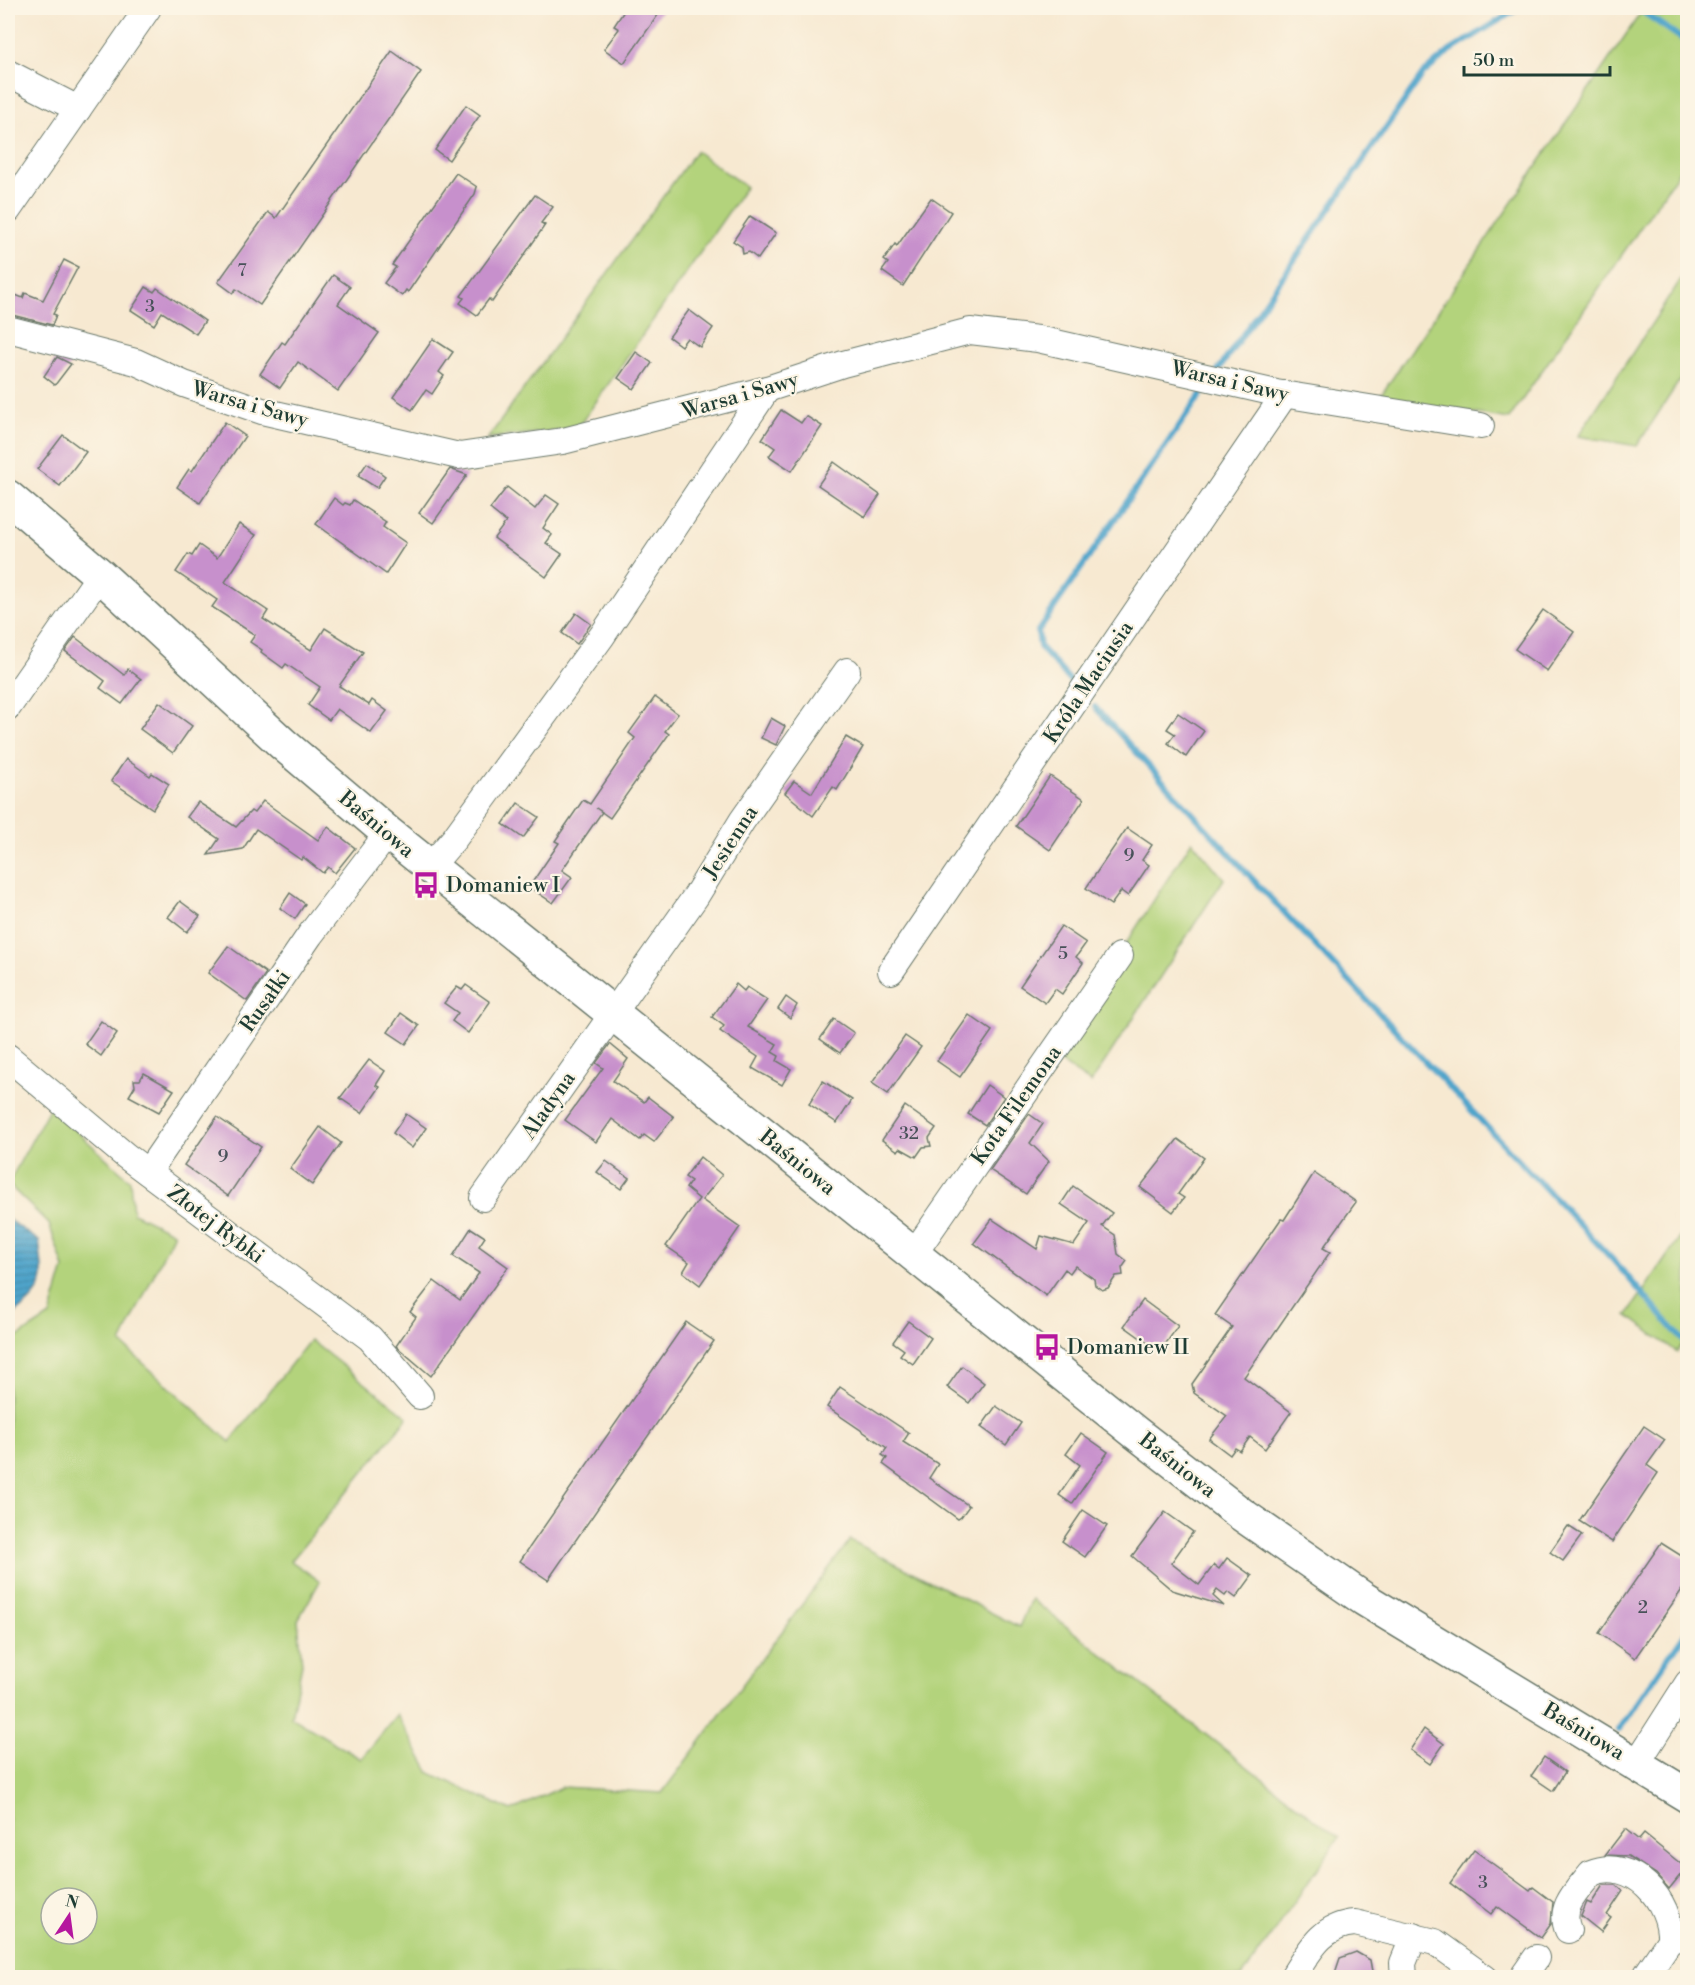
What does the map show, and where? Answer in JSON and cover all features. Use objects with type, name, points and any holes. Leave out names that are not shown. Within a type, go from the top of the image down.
[{"type":"main road","name":"Baśniowa","points":[[8,497],[100,575],[284,744],[388,833],[913,1255],[1241,1514],[1364,1599],[1688,1796]]},
{"type":"street","points":[[8,210],[148,8]]},
{"type":"street","points":[[8,73],[78,109]]},
{"type":"street","name":"Warsa i Sawy","points":[[8,329],[136,362],[184,384],[262,411],[459,456],[563,441],[767,389],[843,364],[970,331],[1038,339],[1285,394],[1481,426]]},
{"type":"street","points":[[430,867],[454,839],[602,636],[767,389]]},
{"type":"street","name":"Króla Maciusia","points":[[891,971],[1285,394]]},
{"type":"street","points":[[8,707],[100,575]]},
{"type":"street","name":"Jesienna","points":[[613,1013],[696,896],[742,821],[847,671]]},
{"type":"street","name":"Rusałki","points":[[148,1172],[310,935],[388,833]]},
{"type":"street","name":"Kota Filemona","points":[[913,1255],[1120,956]]},
{"type":"street","name":"Aladyna","points":[[483,1198],[613,1013]]},
{"type":"street","name":"Złotej Rybki","points":[[8,1057],[148,1172],[370,1338],[420,1396]]},
{"type":"street","points":[[1637,1763],[1688,1683]]},
{"type":"street","points":[[1568,1930],[1565,1915],[1569,1902],[1591,1873],[1613,1868],[1629,1873],[1660,1900],[1671,1928],[1679,1938],[1647,1974]]},
{"type":"street","points":[[1292,1977],[1324,1933],[1345,1923],[1355,1923],[1435,1942],[1485,1977]]},
{"type":"street","points":[[1404,1977],[1403,1963],[1414,1936]]},
{"type":"green space","points":[[1644,8],[1687,8],[1687,160],[1509,419],[1379,398]]},
{"type":"green space","points":[[696,151],[746,187],[577,429],[488,438]]},
{"type":"green space","points":[[1687,270],[1687,369],[1637,446],[1578,436]]},
{"type":"green space","points":[[1192,841],[1224,879],[1091,1083],[1053,1057]]},
{"type":"green space","points":[[50,1107],[130,1180],[133,1213],[174,1233],[121,1343],[230,1442],[310,1340],[408,1417],[291,1561],[320,1581],[298,1620],[302,1664],[291,1717],[361,1759],[397,1715],[430,1773],[511,1811],[562,1787],[662,1793],[850,1540],[1019,1627],[1031,1599],[1339,1838],[1242,1977],[8,1978],[8,1350],[10,1342],[50,1316],[64,1268],[49,1224],[8,1184]]},
{"type":"green space","points":[[1687,1227],[1687,1338],[1677,1352],[1627,1315]]},
{"type":"water","points":[[8,1219],[39,1241],[42,1278],[36,1294],[8,1319]]},
{"type":"building","points":[[626,8],[663,8],[624,63],[604,49],[619,29],[614,26]]},
{"type":"building","points":[[392,51],[421,72],[260,305],[236,289],[233,293],[218,282],[268,212],[276,218]]},
{"type":"building","points":[[466,105],[480,115],[449,160],[435,150]]},
{"type":"building","points":[[456,173],[477,187],[475,194],[408,292],[406,290],[402,296],[384,283],[396,267],[392,265]]},
{"type":"building","points":[[535,195],[553,207],[541,223],[545,225],[492,302],[489,299],[477,315],[460,303],[464,298],[461,296]]},
{"type":"building","points":[[931,198],[951,212],[903,286],[882,271],[888,263],[884,260],[895,244],[897,246]]},
{"type":"building","points":[[750,216],[776,233],[758,259],[749,252],[743,254],[742,247],[733,241]]},
{"type":"building","points":[[64,260],[78,267],[53,314],[56,315],[52,325],[8,314],[8,292],[23,298],[25,293],[43,300]]},
{"type":"building","points":[[333,275],[350,287],[338,304],[379,333],[338,391],[298,362],[280,388],[260,374],[282,342],[285,344]]},
{"type":"building","points":[[146,287],[154,292],[157,288],[205,321],[196,334],[162,312],[154,325],[131,310]]},
{"type":"building","points":[[689,310],[713,328],[700,347],[687,338],[681,346],[669,337]]},
{"type":"building","points":[[433,339],[453,352],[439,372],[444,376],[432,394],[426,390],[412,410],[393,397]]},
{"type":"building","points":[[636,352],[652,363],[634,389],[618,378]]},
{"type":"building","points":[[57,357],[71,364],[55,385],[44,376]]},
{"type":"building","points":[[781,410],[801,423],[806,416],[822,426],[792,471],[769,456],[775,448],[762,439]]},
{"type":"building","points":[[225,422],[245,436],[200,503],[177,487],[189,469],[192,471]]},
{"type":"building","points":[[63,435],[86,452],[60,486],[37,469]]},
{"type":"building","points":[[834,462],[880,495],[865,517],[818,485]]},
{"type":"building","points":[[367,463],[385,476],[377,488],[358,476]]},
{"type":"building","points":[[450,469],[467,475],[433,523],[419,513]]},
{"type":"building","points":[[507,487],[535,509],[546,495],[559,504],[543,528],[552,535],[546,543],[562,554],[546,577],[494,538],[506,522],[490,509]]},
{"type":"building","points":[[334,498],[343,505],[345,503],[350,505],[353,500],[386,522],[383,527],[406,543],[386,574],[316,524]]},
{"type":"building","points":[[239,524],[256,535],[225,582],[268,611],[263,619],[311,650],[325,628],[363,652],[339,686],[369,705],[372,700],[387,711],[371,733],[337,709],[329,720],[308,705],[320,687],[286,664],[283,668],[261,652],[262,650],[250,642],[255,635],[212,607],[217,600],[176,572],[188,554],[192,556],[199,545],[217,558]]},
{"type":"building","points":[[1543,610],[1574,632],[1547,671],[1515,649]]},
{"type":"building","points":[[576,613],[591,624],[577,644],[562,633]]},
{"type":"building","points":[[75,637],[124,675],[128,669],[141,679],[122,704],[100,688],[105,681],[65,651]]},
{"type":"building","points":[[655,697],[678,714],[665,731],[669,734],[610,818],[602,812],[562,870],[572,877],[553,903],[529,887],[559,843],[555,841],[583,800],[590,804],[635,738],[629,733]]},
{"type":"building","points":[[159,702],[192,726],[173,753],[140,729]]},
{"type":"building","points":[[1178,713],[1204,731],[1186,757],[1168,743],[1175,734],[1167,729]]},
{"type":"building","points":[[771,718],[785,726],[776,745],[761,738]]},
{"type":"building","points":[[846,737],[863,747],[837,790],[833,787],[813,816],[785,793],[794,781],[812,793]]},
{"type":"building","points":[[126,759],[150,776],[152,773],[169,784],[153,809],[111,781]]},
{"type":"building","points":[[1050,776],[1084,799],[1050,850],[1016,826]]},
{"type":"building","points":[[263,801],[318,840],[328,827],[355,848],[335,873],[328,867],[323,873],[303,857],[301,860],[256,829],[243,849],[208,855],[219,839],[187,817],[198,802],[236,827],[251,811],[254,813]]},
{"type":"building","points":[[518,803],[539,817],[523,838],[503,824]]},
{"type":"building","points":[[1127,828],[1152,845],[1142,860],[1149,865],[1128,896],[1121,891],[1111,905],[1086,888]]},
{"type":"building","points":[[290,893],[305,904],[295,919],[280,908]]},
{"type":"building","points":[[180,901],[200,916],[187,932],[168,917]]},
{"type":"building","points":[[1061,926],[1086,943],[1076,957],[1083,963],[1062,994],[1055,989],[1045,1003],[1020,986]]},
{"type":"building","points":[[228,946],[266,973],[247,1001],[208,973]]},
{"type":"building","points":[[736,984],[744,991],[747,987],[767,1000],[748,1027],[777,1044],[772,1052],[779,1056],[777,1061],[791,1069],[782,1085],[752,1068],[758,1057],[720,1031],[724,1026],[712,1017]]},
{"type":"building","points":[[466,985],[490,1002],[468,1033],[452,1021],[458,1013],[444,1003],[457,987],[462,990]]},
{"type":"building","points":[[786,997],[797,1005],[790,1018],[778,1009]]},
{"type":"building","points":[[401,1013],[419,1026],[406,1044],[388,1032]]},
{"type":"building","points":[[969,1015],[992,1031],[960,1077],[937,1061]]},
{"type":"building","points":[[834,1019],[854,1033],[840,1053],[820,1039]]},
{"type":"building","points":[[101,1021],[117,1033],[101,1056],[85,1044]]},
{"type":"building","points":[[905,1036],[921,1047],[888,1094],[872,1083]]},
{"type":"building","points":[[610,1044],[628,1059],[613,1081],[644,1102],[648,1097],[674,1117],[654,1142],[644,1135],[640,1140],[612,1119],[596,1142],[565,1120],[603,1068],[596,1063]]},
{"type":"building","points":[[369,1060],[385,1071],[376,1085],[380,1087],[362,1113],[340,1098]]},
{"type":"building","points":[[144,1073],[174,1090],[159,1112],[129,1096],[135,1086],[134,1080],[140,1080]]},
{"type":"building","points":[[823,1081],[852,1100],[837,1123],[809,1104]]},
{"type":"building","points":[[987,1085],[1004,1097],[985,1125],[968,1114]]},
{"type":"building","points":[[905,1106],[936,1128],[929,1138],[931,1146],[923,1147],[916,1157],[900,1148],[898,1151],[882,1140]]},
{"type":"building","points":[[406,1114],[426,1128],[412,1148],[393,1133]]},
{"type":"building","points":[[1029,1114],[1043,1124],[1030,1143],[1049,1161],[1026,1194],[990,1170]]},
{"type":"building","points":[[217,1117],[261,1147],[228,1196],[184,1165]]},
{"type":"building","points":[[320,1127],[341,1143],[312,1185],[290,1169]]},
{"type":"building","points":[[1178,1139],[1204,1158],[1178,1194],[1184,1198],[1173,1212],[1140,1187]]},
{"type":"building","points":[[700,1157],[722,1175],[702,1200],[740,1227],[700,1285],[683,1272],[689,1262],[666,1246],[699,1199],[686,1188],[691,1181],[685,1177]]},
{"type":"building","points":[[606,1161],[629,1178],[621,1189],[597,1172]]},
{"type":"building","points":[[1314,1173],[1356,1202],[1323,1248],[1330,1252],[1244,1377],[1291,1412],[1265,1449],[1250,1437],[1240,1451],[1235,1448],[1230,1455],[1209,1439],[1227,1416],[1194,1393],[1192,1384],[1232,1327],[1215,1315],[1281,1219],[1284,1220]]},
{"type":"building","points":[[1073,1186],[1112,1213],[1102,1226],[1115,1235],[1118,1254],[1127,1261],[1122,1268],[1123,1275],[1116,1276],[1108,1288],[1102,1290],[1095,1285],[1094,1279],[1075,1266],[1070,1273],[1065,1269],[1046,1296],[974,1243],[992,1219],[1037,1249],[1041,1236],[1074,1245],[1089,1223],[1061,1204]]},
{"type":"building","points":[[471,1228],[485,1237],[479,1246],[508,1267],[431,1376],[396,1346],[416,1317],[410,1312],[434,1281],[460,1300],[479,1273],[453,1256]]},
{"type":"building","points":[[1143,1300],[1178,1326],[1160,1352],[1124,1326]]},
{"type":"building","points":[[908,1321],[931,1338],[913,1364],[900,1355],[904,1350],[893,1342]]},
{"type":"building","points":[[686,1322],[714,1341],[548,1580],[520,1561]]},
{"type":"building","points":[[962,1366],[984,1383],[969,1403],[947,1387]]},
{"type":"building","points":[[840,1387],[909,1433],[903,1442],[938,1464],[929,1478],[969,1506],[961,1517],[958,1519],[883,1464],[887,1458],[882,1455],[887,1448],[827,1407]]},
{"type":"building","points":[[996,1406],[1021,1423],[1006,1445],[981,1427]]},
{"type":"building","points":[[1644,1426],[1665,1440],[1647,1465],[1658,1473],[1612,1542],[1579,1521]]},
{"type":"building","points":[[1081,1433],[1108,1452],[1072,1504],[1059,1495],[1080,1465],[1066,1454]]},
{"type":"building","points":[[1083,1510],[1107,1526],[1085,1557],[1062,1541]]},
{"type":"building","points":[[1165,1512],[1193,1532],[1171,1563],[1199,1585],[1214,1565],[1219,1569],[1227,1558],[1252,1576],[1236,1598],[1228,1592],[1225,1596],[1217,1590],[1213,1596],[1224,1606],[1172,1590],[1132,1556]]},
{"type":"building","points":[[1568,1526],[1582,1535],[1563,1561],[1550,1552]]},
{"type":"building","points":[[1661,1543],[1688,1560],[1688,1581],[1635,1658],[1599,1633]]},
{"type":"building","points":[[1424,1729],[1444,1744],[1430,1764],[1410,1750]]},
{"type":"building","points":[[1544,1757],[1565,1772],[1553,1791],[1531,1776]]},
{"type":"building","points":[[1625,1829],[1639,1840],[1644,1834],[1686,1868],[1669,1889],[1656,1874],[1628,1856],[1605,1855]]},
{"type":"building","points":[[1474,1850],[1530,1891],[1533,1887],[1553,1902],[1551,1924],[1541,1938],[1497,1906],[1491,1914],[1450,1883]]},
{"type":"building","points":[[1603,1885],[1616,1885],[1623,1891],[1607,1915],[1611,1918],[1601,1932],[1581,1916],[1587,1902],[1591,1904]]},
{"type":"building","points":[[1356,1952],[1370,1960],[1373,1977],[1337,1977],[1336,1970],[1340,1958]]},
{"type":"waterway","points":[[1217,372],[1423,74],[1450,51],[1519,8]]},
{"type":"waterway","points":[[1637,8],[1688,43]]},
{"type":"waterway","points":[[1075,686],[1040,647],[1038,631],[1208,384]]},
{"type":"waterway","points":[[1095,707],[1260,887],[1613,1260],[1688,1346]]},
{"type":"waterway","points":[[1619,1730],[1688,1629]]},
{"type":"place","name":"Domaniew I","points":[[426,885]]},
{"type":"place","name":"Domaniew II","points":[[1047,1347]]}]
